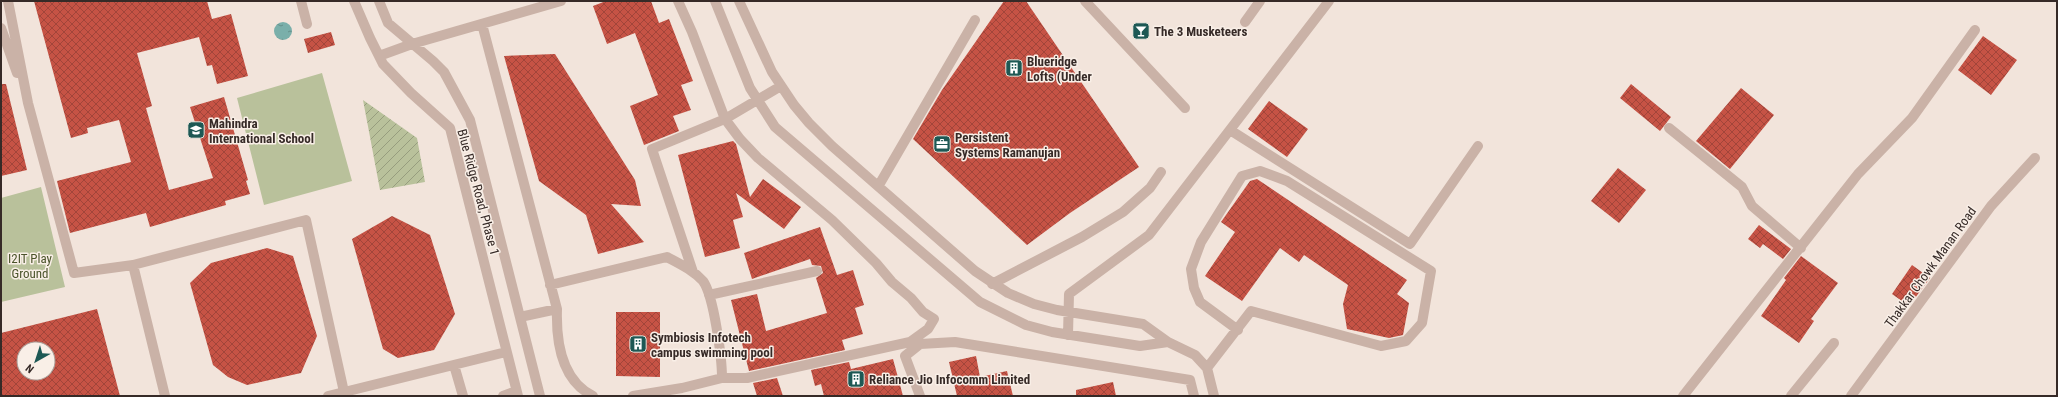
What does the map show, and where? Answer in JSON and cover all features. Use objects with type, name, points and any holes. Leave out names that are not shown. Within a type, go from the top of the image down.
[{"type":"street","points":[[8,1],[28,103],[74,273],[133,265],[306,220],[344,392]]},
{"type":"street","points":[[301,1],[307,24]]},
{"type":"street","name":"Blue Ridge Road, Phase 1","points":[[354,1],[383,64],[406,89],[450,128],[517,394]]},
{"type":"street","name":"Blue Ridge Road, Phase 1","points":[[379,1],[388,23],[444,72],[470,120],[540,396]]},
{"type":"street","points":[[379,56],[412,44],[561,1]]},
{"type":"street","points":[[633,396],[682,388],[722,378],[747,378],[910,342],[928,329],[934,319],[923,312],[911,298],[892,282],[876,262],[837,224],[758,158],[740,139],[725,119],[692,32],[678,1]]},
{"type":"street","points":[[715,1],[756,100],[775,128],[980,302],[1026,325],[1068,334],[1140,346],[1168,342]]},
{"type":"street","points":[[739,1],[769,65],[781,86],[794,106],[809,123],[832,146],[878,184],[992,284],[1034,304],[1068,312],[1143,324],[1168,342],[1195,355],[1207,368],[1214,396]]},
{"type":"street","points":[[1085,1],[1185,108]]},
{"type":"street","points":[[1245,22],[1260,1]]},
{"type":"street","points":[[1068,334],[1069,294],[1149,235],[1329,1]]},
{"type":"street","points":[[878,184],[974,20]]},
{"type":"street","points":[[482,24],[557,309],[558,344],[565,365],[580,386],[592,396]]},
{"type":"street","points":[[1,28],[28,103]]},
{"type":"street","points":[[1683,396],[1858,174],[1912,118],[1975,30]]},
{"type":"street","points":[[693,272],[652,149],[725,119],[781,86]]},
{"type":"street","points":[[1669,128],[1742,187],[1752,206],[1801,248]]},
{"type":"street","points":[[1230,130],[1410,244],[1478,146]]},
{"type":"street","name":"Thakkar Chowk Manan Road","points":[[1851,396],[1991,206],[2035,158]]},
{"type":"street","points":[[1207,368],[1238,330],[1251,311],[1381,346],[1406,341],[1422,324],[1431,271],[1287,181],[1260,171],[1242,176],[1201,242],[1190,269],[1194,288],[1200,302],[1238,330]]},
{"type":"street","points":[[992,284],[1082,237],[1123,212],[1150,188],[1161,172]]},
{"type":"street","points":[[550,285],[667,257],[693,272],[704,282],[709,295],[721,351],[722,378]]},
{"type":"street","points":[[133,265],[165,396]]},
{"type":"street","points":[[709,295],[817,271]]},
{"type":"street","points":[[520,317],[557,309]]},
{"type":"street","points":[[920,396],[905,356],[920,344],[955,342],[1190,380],[1194,396]]},
{"type":"street","points":[[1791,396],[1834,343]]},
{"type":"street","points":[[328,396],[506,352]]},
{"type":"street","points":[[454,364],[463,396]]},
{"type":"street","points":[[503,396],[517,394]]},
{"type":"green space","points":[[322,73],[352,181],[264,205],[237,98]]},
{"type":"green space","points":[[363,100],[417,138],[425,182],[380,190]]},
{"type":"green space","name":"I2IT Play Ground","points":[[41,187],[65,287],[1,302],[1,198]]},
{"type":"water","points":[[283,22],[289,25],[292,31],[289,37],[283,40],[277,37],[274,31],[277,25]]},
{"type":"building","points":[[34,1],[207,1],[212,19],[231,14],[248,76],[217,84],[212,65],[207,66],[199,37],[137,53],[152,106],[146,108],[169,190],[213,178],[190,107],[224,97],[248,180],[246,181],[250,194],[225,201],[226,205],[150,227],[146,213],[70,233],[57,181],[131,162],[119,120],[87,128],[88,133],[71,138]]},
{"type":"building","points":[[606,1],[651,1],[659,23],[669,19],[693,81],[681,85],[691,110],[673,116],[679,131],[644,145],[630,106],[658,95],[635,33],[607,44],[593,6]]},
{"type":"building","name":"Blueridge Lofts (Under","points":[[1004,1],[1026,1],[1139,167],[1070,213],[1027,245],[913,139],[942,90]]},
{"type":"building","points":[[331,32],[335,45],[308,53],[304,39]]},
{"type":"building","points":[[1983,36],[2017,60],[1991,95],[1958,70]]},
{"type":"building","points":[[555,54],[635,180],[641,206],[611,204],[644,242],[598,254],[586,215],[539,181],[504,56]]},
{"type":"building","points":[[1,84],[6,84],[27,170],[1,176]]},
{"type":"building","points":[[1631,84],[1671,117],[1660,131],[1620,98]]},
{"type":"building","points":[[1741,88],[1774,115],[1730,169],[1696,141]]},
{"type":"building","points":[[1269,101],[1308,129],[1287,157],[1248,129]]},
{"type":"building","points":[[733,141],[736,144],[750,197],[763,179],[801,207],[784,229],[736,193],[743,217],[733,220],[740,248],[705,257],[678,155]]},
{"type":"building","points":[[1618,168],[1646,190],[1619,223],[1591,201]]},
{"type":"building","points":[[1257,179],[1407,280],[1397,294],[1409,303],[1403,335],[1389,338],[1347,329],[1343,304],[1348,285],[1304,255],[1299,262],[1280,248],[1242,301],[1205,276],[1235,232],[1221,222],[1250,181]]},
{"type":"building","points":[[392,216],[430,235],[455,314],[434,350],[398,358],[383,349],[352,239]]},
{"type":"building","points":[[1759,225],[1791,249],[1783,259],[1763,244],[1760,248],[1748,239]]},
{"type":"building","points":[[820,227],[837,275],[853,270],[864,305],[855,308],[863,334],[842,340],[845,350],[749,371],[731,300],[757,294],[766,331],[827,313],[816,278],[823,273],[821,266],[812,265],[810,259],[752,279],[744,253]]},
{"type":"building","points":[[267,248],[293,256],[317,336],[301,373],[247,385],[228,377],[213,365],[190,283],[211,263]]},
{"type":"building","points":[[1801,256],[1838,283],[1811,319],[1814,321],[1799,343],[1761,316],[1786,280],[1784,278]]},
{"type":"building","points":[[1912,265],[1930,278],[1909,306],[1892,294]]},
{"type":"building","points":[[97,309],[120,396],[1,396],[1,333]]},
{"type":"building","name":"Symbiosis Infotech campus swimming pool","points":[[616,312],[660,312],[660,377],[616,376]]},
{"type":"building","points":[[976,356],[980,377],[1007,371],[1013,396],[957,396],[949,362]]},
{"type":"building","name":"Reliance Jio Infocomm Limited","points":[[893,359],[903,396],[824,396],[821,384],[815,386],[811,370],[849,362],[851,369]]},
{"type":"building","points":[[777,378],[783,396],[757,396],[753,383]]},
{"type":"building","points":[[1113,382],[1116,396],[1076,396],[1076,390]]},
{"type":"place","name":"The 3 Musketeers","points":[[1141,31]]},
{"type":"place","name":"Blueridge Lofts (Under","points":[[1014,68]]},
{"type":"place","name":"Mahindra International School","points":[[196,130]]},
{"type":"place","name":"Persistent Systems Ramanujan","points":[[942,144]]},
{"type":"place","name":"Symbiosis Infotech campus swimming pool","points":[[638,344]]},
{"type":"place","name":"Reliance Jio Infocomm Limited","points":[[856,379]]}]
